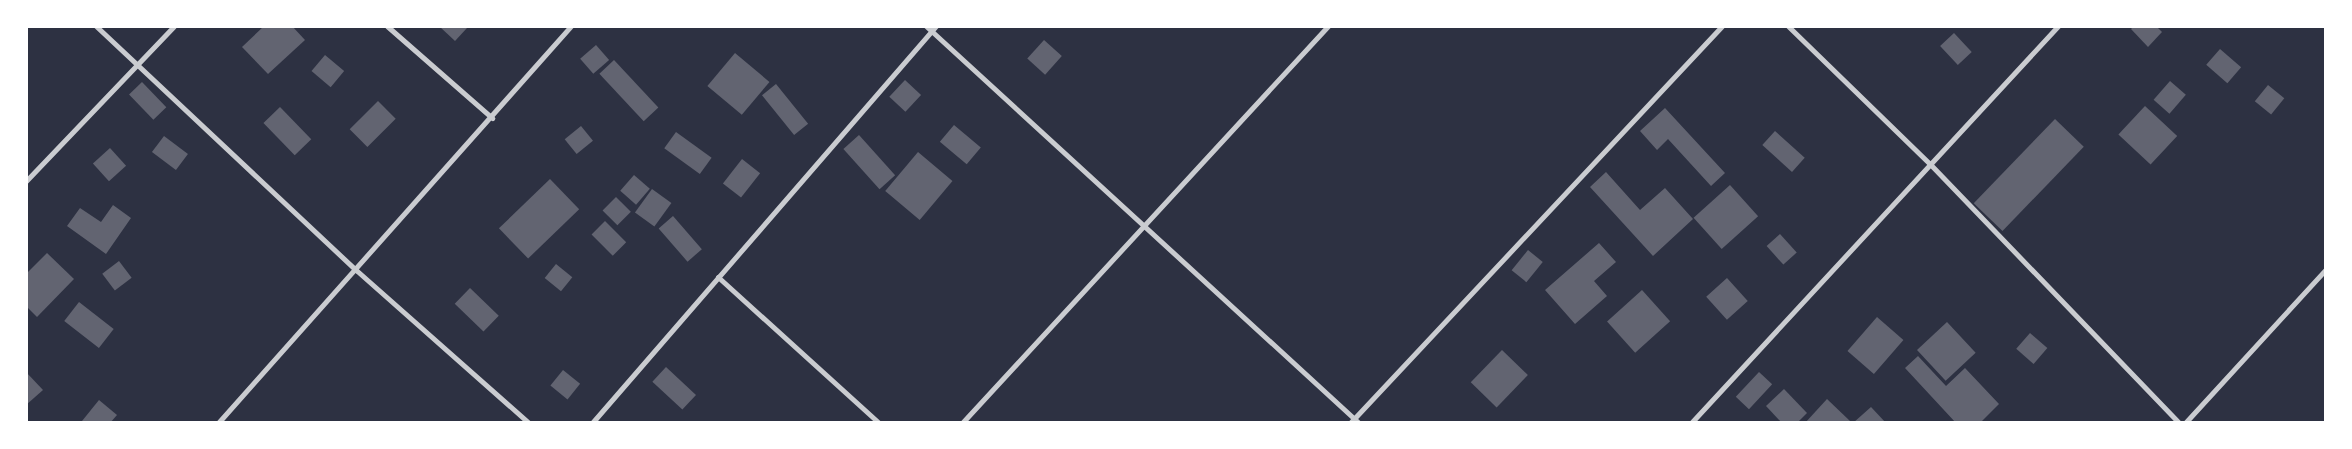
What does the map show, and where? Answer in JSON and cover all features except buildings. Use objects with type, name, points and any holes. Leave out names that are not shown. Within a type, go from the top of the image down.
[{"type":"street","points":[[96,26],[356,270],[529,423]]},
{"type":"street","points":[[26,182],[174,26]]},
{"type":"street","points":[[387,26],[492,118]]},
{"type":"street","points":[[218,423],[492,118],[571,26]]},
{"type":"street","points":[[926,26],[1352,420],[1359,423]]},
{"type":"street","points":[[592,423],[936,26]]},
{"type":"street","points":[[962,423],[1328,26]]},
{"type":"street","points":[[1352,420],[1722,26]]},
{"type":"street","points":[[1788,26],[1930,164],[2180,423]]},
{"type":"street","points":[[1691,423],[2058,26]]},
{"type":"street","points":[[2185,423],[2326,269]]},
{"type":"street","points":[[718,277],[879,423]]}]
